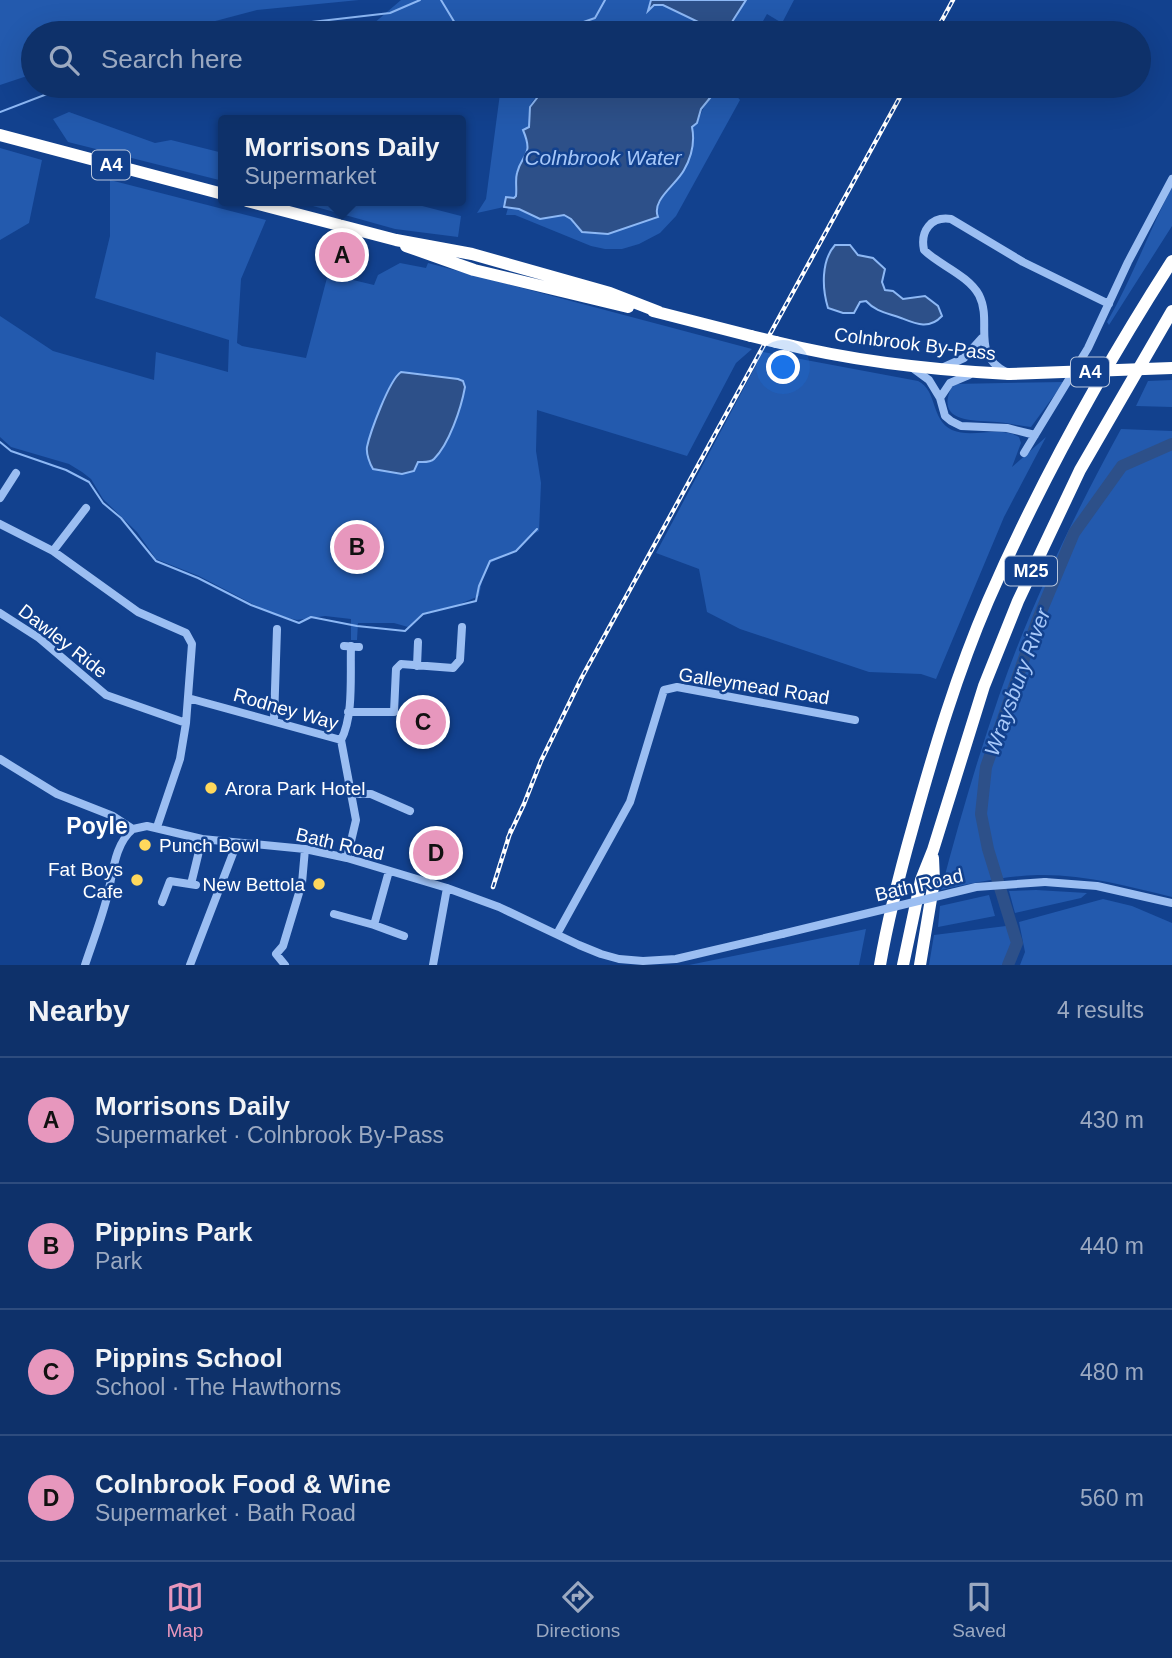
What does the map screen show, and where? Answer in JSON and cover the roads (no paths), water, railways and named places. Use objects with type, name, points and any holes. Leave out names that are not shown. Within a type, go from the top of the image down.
[{"type":"highway","name":"A4","points":[[0,135],[218,193]]},
{"type":"highway","name":"Colnbrook By-Pass","points":[[266,206],[396,240],[437,258],[486,273],[836,355],[908,366],[1009,374],[1172,368]]},
{"type":"highway","name":"M25","points":[[880,965],[900,874],[920,801],[941,731],[987,602],[1041,486],[1083,407],[1172,261]]},
{"type":"highway","name":"M25","points":[[903,965],[921,880],[985,686],[1018,601],[1080,470],[1172,311]]},
{"type":"highway","name":"M25","points":[[920,965],[934,881],[933,850]]},
{"type":"street","points":[[1024,453],[1088,348],[1172,179]]},
{"type":"street","points":[[1009,374],[991,360],[982,338],[985,319],[977,292],[924,250],[925,231],[940,219],[951,219],[1023,262],[1109,304]]},
{"type":"street","points":[[938,369],[964,358],[982,338]]},
{"type":"street","points":[[908,366],[927,378],[940,398],[947,419],[961,426],[1007,428],[1035,435]]},
{"type":"street","points":[[940,398],[953,380],[977,372]]},
{"type":"street","points":[[0,498],[16,473]]},
{"type":"street","points":[[53,551],[86,508]]},
{"type":"street","points":[[0,524],[53,551],[138,612],[186,633],[192,644],[186,723],[180,760],[158,827]]},
{"type":"street","name":"Dawley Ride","points":[[0,613],[38,638],[106,695],[186,723]]},
{"type":"street","points":[[348,712],[394,712],[397,669],[401,664],[453,667],[458,664],[462,627]]},
{"type":"street","points":[[274,720],[277,629]]},
{"type":"street","points":[[416,666],[418,642]]},
{"type":"street","points":[[341,740],[346,732],[351,646]]},
{"type":"street","name":"Galleymead Road","points":[[557,934],[630,802],[664,690],[677,687],[855,720]]},
{"type":"street","name":"Rodney Way","points":[[188,698],[341,740],[356,820],[346,858]]},
{"type":"street","points":[[0,759],[57,794],[113,816],[133,829],[122,842],[118,853],[107,900],[85,965]]},
{"type":"street","points":[[352,794],[371,794],[410,811]]},
{"type":"street","name":"Bath Road","points":[[133,829],[158,827],[202,839],[306,849],[346,858],[447,888],[499,907],[601,954],[643,961],[676,962],[976,887],[1045,882],[1097,886],[1172,903]]},
{"type":"street","points":[[162,902],[170,881],[193,884],[202,839]]},
{"type":"street","points":[[190,965],[237,843]]},
{"type":"street","points":[[285,965],[276,954],[283,946],[302,883],[306,849]]},
{"type":"street","points":[[374,925],[389,871]]},
{"type":"street","points":[[433,965],[447,888]]},
{"type":"street","points":[[334,914],[404,936]]},
{"type":"water","points":[[651,0],[746,0],[733,21],[696,21],[663,5],[654,5],[648,11]]},
{"type":"water","name":"Colnbrook Water","points":[[537,98],[710,98],[701,109],[697,123],[692,127],[693,144],[687,165],[661,199],[658,217],[608,234],[582,232],[564,215],[540,219],[519,209],[504,207],[506,197],[516,196],[517,173],[527,150],[523,130],[529,127],[530,107]]},
{"type":"water","points":[[835,245],[850,245],[858,255],[873,258],[885,269],[882,282],[885,290],[893,291],[903,299],[925,296],[938,306],[942,316],[932,323],[922,324],[882,312],[866,301],[860,302],[854,313],[828,308],[824,275],[827,259]]},
{"type":"water","points":[[401,372],[458,379],[463,381],[465,387],[454,426],[445,445],[434,459],[418,462],[414,471],[402,474],[373,469],[367,450],[386,396]]},
{"type":"waterway","points":[[320,21],[390,13],[420,0]]},
{"type":"waterway","points":[[441,0],[454,21]]},
{"type":"waterway","points":[[586,21],[595,18],[605,0]]},
{"type":"waterway","points":[[0,112],[37,98]]},
{"type":"waterway","points":[[0,442],[11,451],[66,470],[89,482],[103,503],[121,518],[156,561],[198,578],[251,605],[299,623],[311,617],[357,626],[405,631],[423,614],[476,601],[479,586],[490,561],[516,551],[537,529]]},
{"type":"waterway","name":"Wraysbury River","points":[[1008,965],[1017,943],[988,849],[981,814],[986,767],[1038,619],[1074,533],[1122,466],[1172,444]]},
{"type":"railway","points":[[942,21],[953,0]]},
{"type":"railway","points":[[508,838],[541,761],[582,677],[899,98]]},
{"type":"railway","points":[[493,887],[511,830]]},
{"type":"place","name":"Morrisons Daily","points":[[342,255]]},
{"type":"place","name":"Pippins Park","points":[[357,547]]},
{"type":"place","name":"Pippins School","points":[[423,722]]},
{"type":"place","name":"Arora Park Hotel","points":[[211,788]]},
{"type":"place","name":"Punch Bowl","points":[[145,845]]},
{"type":"place","name":"Colnbrook Food & Wine","points":[[436,853]]},
{"type":"place","name":"Fat Boys Cafe","points":[[137,880]]},
{"type":"place","name":"New Bettola","points":[[319,884]]},
{"type":"district","name":"Poyle","points":[[97,826]]}]
